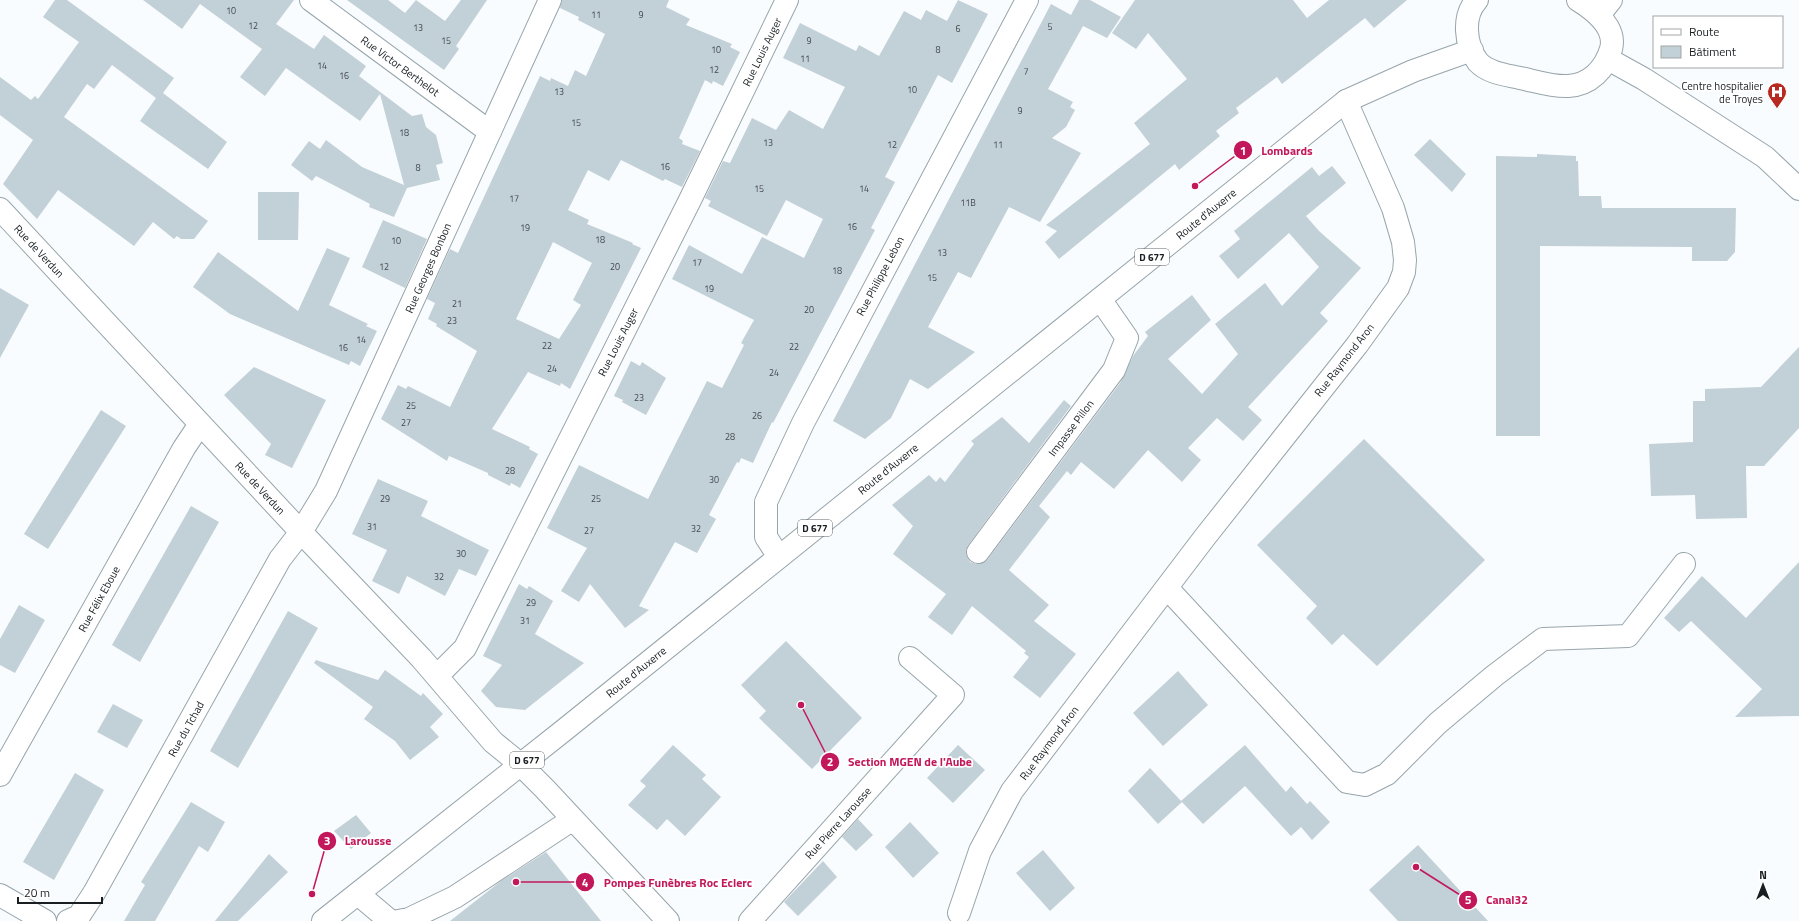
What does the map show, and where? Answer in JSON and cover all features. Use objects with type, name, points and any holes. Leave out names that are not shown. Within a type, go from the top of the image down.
[{"type":"street","name":"Rue Victor Berthelot","points":[[311,0],[490,132]]},
{"type":"street","name":"Rue Georges Bonbon","points":[[301,532],[326,491],[550,0]]},
{"type":"street","name":"Rue Louis Auger","points":[[438,676],[465,648],[690,200],[787,0]]},
{"type":"street","name":"Rue Philippe Lebon","points":[[779,557],[766,537],[766,502],[803,423],[1026,0]]},
{"type":"street","points":[[1474,1],[1468,16],[1466,28],[1472,50],[1479,62],[1492,72],[1545,83],[1569,86],[1588,81],[1600,72],[1608,59],[1613,42],[1606,23],[1605,8],[1591,8],[1578,0]]},
{"type":"street","name":"Route d'Auxerre","points":[[323,921],[1346,101],[1414,71],[1472,50]]},
{"type":"street","points":[[1608,59],[1644,78],[1765,157],[1799,189]]},
{"type":"street","name":"Rue Raymond Aron","points":[[963,918],[980,851],[1012,791],[1167,588],[1357,345],[1398,288],[1404,272],[1403,242],[1393,208],[1346,101]]},
{"type":"street","name":"Rue de Verdun","points":[[0,209],[301,532],[438,676],[493,742],[520,764]]},
{"type":"street","name":"Impasse Pillon","points":[[978,552],[1114,370],[1127,338],[1100,299]]},
{"type":"street","name":"Rue Félix Eboue","points":[[0,775],[184,448],[200,424]]},
{"type":"street","name":"Rue du Tchad","points":[[68,921],[78,916],[94,893],[277,566],[301,532]]},
{"type":"street","points":[[1167,588],[1347,782],[1365,785],[1387,774],[1438,723],[1494,676],[1543,639],[1628,636],[1684,564]]},
{"type":"street","name":"Rue Pierre Larousse","points":[[750,921],[953,695],[910,658]]},
{"type":"street","points":[[520,764],[668,921]]},
{"type":"street","points":[[398,921],[409,919],[455,897],[573,819]]},
{"type":"street","points":[[358,894],[390,921]]},
{"type":"street","points":[[0,895],[45,921]]},
{"type":"building","points":[[55,0],[67,0],[174,78],[163,93],[227,142],[208,169],[140,121],[156,98],[112,65],[94,89],[87,84],[64,117],[208,221],[194,239],[181,239],[177,236],[174,239],[153,222],[134,246],[58,190],[37,219],[3,184],[33,140],[0,115],[0,77],[31,100],[35,96],[38,99],[79,42],[43,17]]},
{"type":"building","points":[[143,0],[294,0],[276,24],[314,49],[324,35],[366,66],[359,76],[412,116],[422,114],[426,127],[436,135],[443,163],[436,165],[440,180],[407,188],[394,217],[369,207],[370,204],[316,176],[312,181],[291,165],[309,141],[320,149],[326,140],[362,167],[404,185],[380,94],[360,121],[286,68],[265,96],[240,77],[262,49],[200,4],[182,29]]},
{"type":"building","points":[[347,0],[388,0],[405,13],[416,0],[445,21],[461,0],[487,0],[456,46],[459,49],[444,70]]},
{"type":"building","points":[[562,0],[669,0],[666,7],[690,19],[686,25],[732,44],[730,47],[740,52],[723,86],[713,81],[712,84],[705,80],[679,138],[683,141],[682,144],[700,151],[682,187],[665,179],[663,181],[621,160],[609,181],[588,170],[568,210],[589,220],[587,224],[633,243],[632,244],[641,248],[570,389],[561,383],[560,386],[528,372],[492,429],[530,447],[529,449],[538,454],[520,488],[511,483],[510,486],[488,475],[488,473],[449,456],[447,461],[381,419],[398,385],[406,389],[408,386],[450,407],[477,351],[436,326],[437,324],[428,319],[435,303],[427,299],[450,249],[458,253],[540,76],[550,81],[551,78],[568,86],[575,70],[586,76],[605,34],[578,20],[579,17],[560,8]],"holes":[[[553,242],[592,263],[573,300],[581,305],[559,339],[516,319]]]},
{"type":"building","points":[[958,0],[988,14],[952,83],[938,75],[885,177],[895,182],[871,228],[875,230],[773,423],[772,422],[753,463],[741,458],[739,463],[737,462],[709,515],[716,519],[697,553],[675,542],[639,606],[649,610],[625,628],[590,584],[579,602],[561,591],[587,548],[547,528],[579,465],[648,499],[707,381],[722,388],[744,345],[741,343],[754,320],[672,279],[689,245],[742,274],[762,237],[804,258],[823,219],[786,200],[767,236],[708,206],[711,201],[705,198],[723,161],[730,163],[752,118],[776,130],[789,110],[823,129],[845,87],[783,58],[800,23],[856,51],[859,45],[879,56],[904,11],[921,20],[926,10],[947,21]]},
{"type":"building","points":[[1079,0],[1090,0],[1121,17],[1107,38],[1083,26],[1048,89],[1073,102],[1070,107],[1075,110],[1066,127],[1052,138],[1081,153],[1040,222],[1009,207],[971,278],[958,272],[928,327],[975,352],[928,389],[910,379],[891,418],[865,439],[833,421],[1051,4],[1071,15]]},
{"type":"building","points":[[1135,0],[1293,0],[1307,18],[1329,0],[1407,0],[1374,28],[1365,18],[1282,84],[1277,77],[1236,108],[1239,113],[1216,131],[1220,136],[1179,170],[1175,164],[1059,259],[1045,242],[1057,231],[1046,225],[1150,144],[1134,123],[1187,79],[1148,33],[1136,49],[1112,33]]},
{"type":"building","points":[[1430,139],[1466,174],[1452,192],[1414,155]]},
{"type":"building","points":[[1537,154],[1576,156],[1576,161],[1578,161],[1579,196],[1601,196],[1602,208],[1736,208],[1735,252],[1727,261],[1692,261],[1692,247],[1540,246],[1540,436],[1496,436],[1496,156],[1537,157]]},
{"type":"building","points":[[1332,166],[1346,183],[1306,216],[1319,231],[1361,268],[1320,313],[1328,321],[1248,407],[1262,420],[1243,441],[1217,418],[1188,448],[1201,460],[1182,482],[1148,450],[1114,489],[1081,462],[1071,475],[1067,471],[1039,506],[1050,517],[1009,570],[1049,605],[1034,621],[1076,654],[1040,698],[1013,677],[1029,657],[1024,653],[1026,651],[972,606],[952,635],[928,617],[946,594],[893,554],[913,526],[892,505],[929,475],[936,482],[940,477],[945,482],[974,444],[971,441],[1002,417],[1029,443],[1064,400],[1071,406],[968,545],[966,551],[970,562],[976,564],[983,563],[988,559],[1120,383],[1133,356],[1148,336],[1145,332],[1192,295],[1211,320],[1168,359],[1202,394],[1238,354],[1215,324],[1265,283],[1282,306],[1319,267],[1289,233],[1238,279],[1219,256],[1240,239],[1234,231],[1312,167],[1319,176]]},
{"type":"building","points":[[258,192],[299,192],[298,240],[258,240]]},
{"type":"building","points":[[383,220],[427,239],[405,288],[362,267]]},
{"type":"building","points":[[327,248],[350,258],[329,305],[368,324],[366,326],[377,331],[360,366],[351,361],[349,365],[230,314],[193,287],[218,252],[298,311]]},
{"type":"building","points":[[0,288],[29,305],[0,358]]},
{"type":"building","points":[[1799,347],[1799,428],[1764,466],[1746,466],[1747,518],[1696,519],[1695,495],[1651,496],[1649,444],[1693,442],[1693,401],[1705,401],[1705,389],[1761,387]]},
{"type":"building","points":[[631,361],[640,366],[642,362],[666,378],[646,415],[614,396]]},
{"type":"building","points":[[254,367],[326,400],[292,468],[265,455],[271,444],[224,395]]},
{"type":"building","points":[[101,410],[126,426],[48,549],[24,534]]},
{"type":"building","points":[[1364,439],[1485,560],[1377,666],[1343,634],[1332,645],[1306,618],[1317,606],[1257,545]]},
{"type":"building","points":[[378,479],[428,501],[421,516],[489,550],[476,576],[459,569],[445,596],[407,576],[399,594],[372,581],[387,550],[352,534]]},
{"type":"building","points":[[191,506],[219,522],[140,662],[112,645]]},
{"type":"building","points":[[1799,562],[1799,716],[1735,717],[1762,689],[1691,621],[1679,632],[1664,618],[1702,576],[1746,618]]},
{"type":"building","points":[[519,584],[527,589],[529,586],[553,601],[535,634],[584,663],[525,710],[496,707],[481,691],[502,665],[483,656]]},
{"type":"building","points":[[19,605],[45,620],[15,673],[0,665],[0,639]]},
{"type":"building","points":[[288,611],[318,628],[238,768],[210,751]]},
{"type":"building","points":[[786,641],[862,718],[812,769],[759,718],[766,711],[741,685]]},
{"type":"building","points":[[316,660],[378,680],[385,670],[421,696],[423,693],[443,714],[430,727],[439,737],[410,760],[395,741],[364,719],[373,707],[314,663]]},
{"type":"building","points":[[1178,671],[1208,705],[1163,746],[1133,713]]},
{"type":"building","points":[[113,704],[143,720],[127,748],[97,732]]},
{"type":"building","points":[[673,745],[706,775],[702,779],[721,797],[685,836],[667,819],[657,830],[628,805],[646,786],[640,781]]},
{"type":"building","points":[[958,745],[985,770],[953,803],[927,778]]},
{"type":"building","points":[[1245,745],[1286,792],[1291,786],[1307,804],[1310,801],[1330,822],[1312,840],[1301,827],[1291,836],[1245,786],[1203,824],[1181,801]]},
{"type":"building","points":[[1150,768],[1182,802],[1158,824],[1128,791]]},
{"type":"building","points":[[75,773],[104,790],[54,880],[23,862]]},
{"type":"building","points":[[191,802],[225,822],[208,852],[199,846],[155,921],[124,921],[145,885],[141,882]]},
{"type":"building","points":[[356,815],[371,833],[351,849],[334,831]]},
{"type":"building","points":[[858,819],[873,835],[856,851],[842,837]]},
{"type":"building","points":[[910,822],[939,853],[913,878],[885,847]]},
{"type":"building","points":[[1418,845],[1488,921],[1398,921],[1369,890]]},
{"type":"building","points":[[1043,850],[1075,888],[1050,911],[1016,873]]},
{"type":"building","points":[[546,852],[601,921],[450,921],[501,881]]},
{"type":"building","points":[[269,854],[288,872],[238,921],[215,921]]},
{"type":"building","points":[[823,861],[837,877],[798,916],[784,902]]},
{"type":"place","name":"Centre hospitalier de Troyes","points":[[1777,109]]},
{"type":"place","name":"Lombards","points":[[1195,186]]},
{"type":"place","name":"Section MGEN de l'Aube","points":[[801,705]]},
{"type":"place","name":"Canal32","points":[[1416,867]]},
{"type":"place","name":"Pompes Funèbres Roc Eclerc","points":[[516,882]]},
{"type":"place","name":"Larousse","points":[[312,894]]}]
